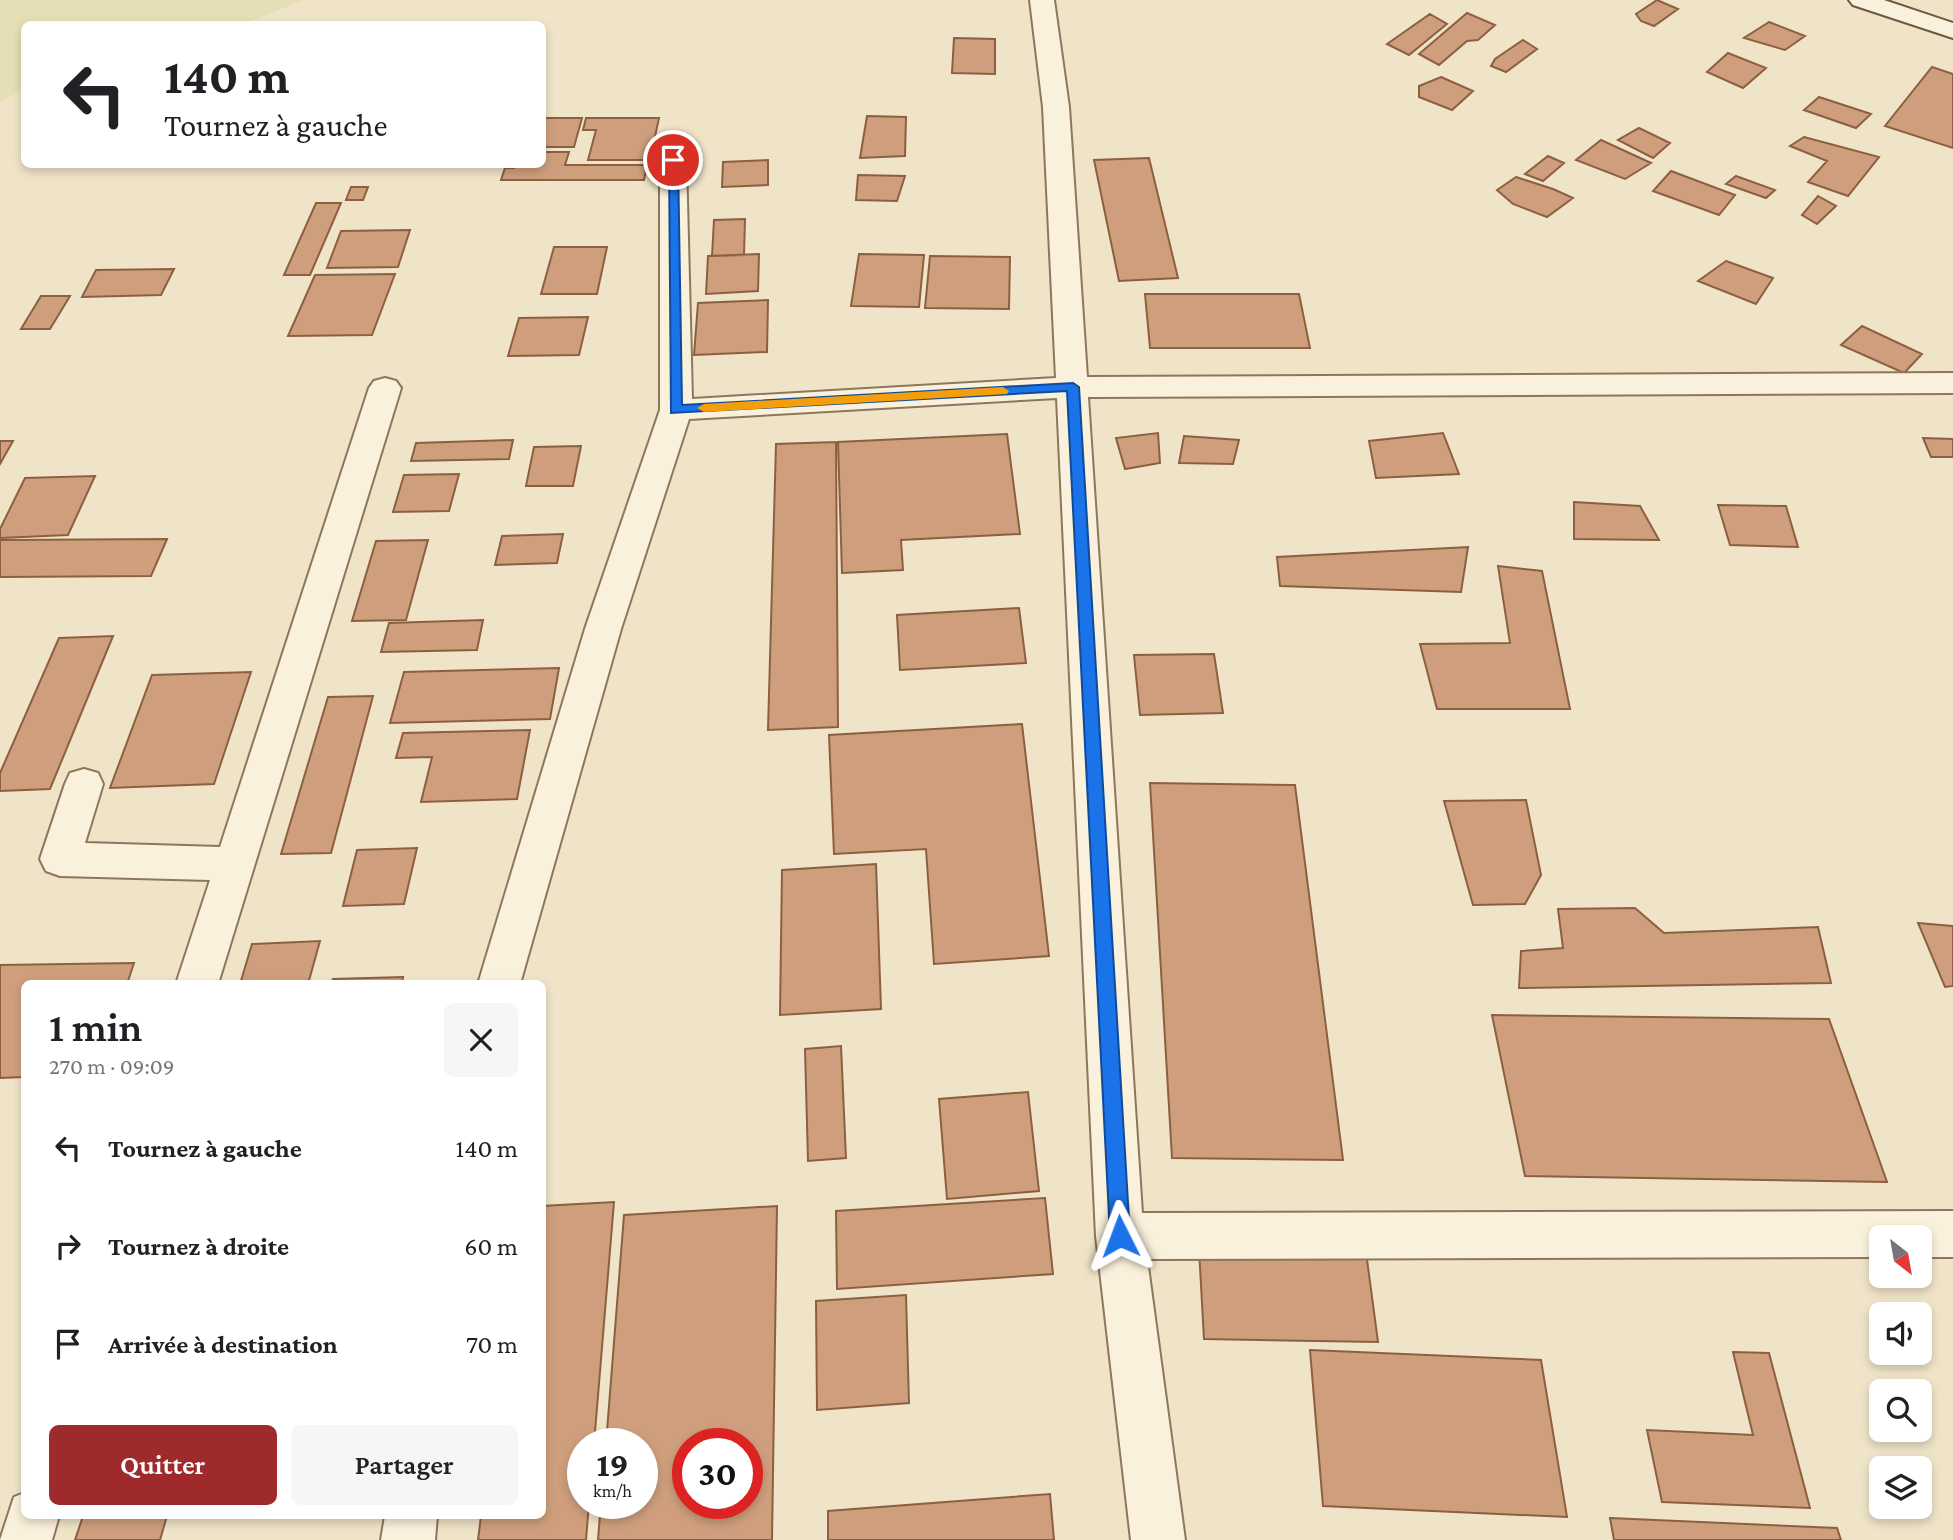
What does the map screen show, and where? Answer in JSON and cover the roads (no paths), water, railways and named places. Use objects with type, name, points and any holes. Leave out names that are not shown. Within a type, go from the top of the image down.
[{"type":"street","points":[[1042,0],[1056,107],[1120,1236],[1158,1540]]},
{"type":"street","points":[[1861,0],[1953,31]]},
{"type":"street","points":[[500,980],[603,629],[676,410],[673,160]]},
{"type":"street","points":[[676,410],[1073,387],[1953,383]]},
{"type":"street","points":[[198,980],[385,388]]},
{"type":"street","points":[[84,784],[60,859],[234,864]]},
{"type":"street","points":[[1120,1236],[1953,1234]]},
{"type":"street","points":[[25,1540],[32,1519]]},
{"type":"street","points":[[408,1540],[411,1519]]}]
